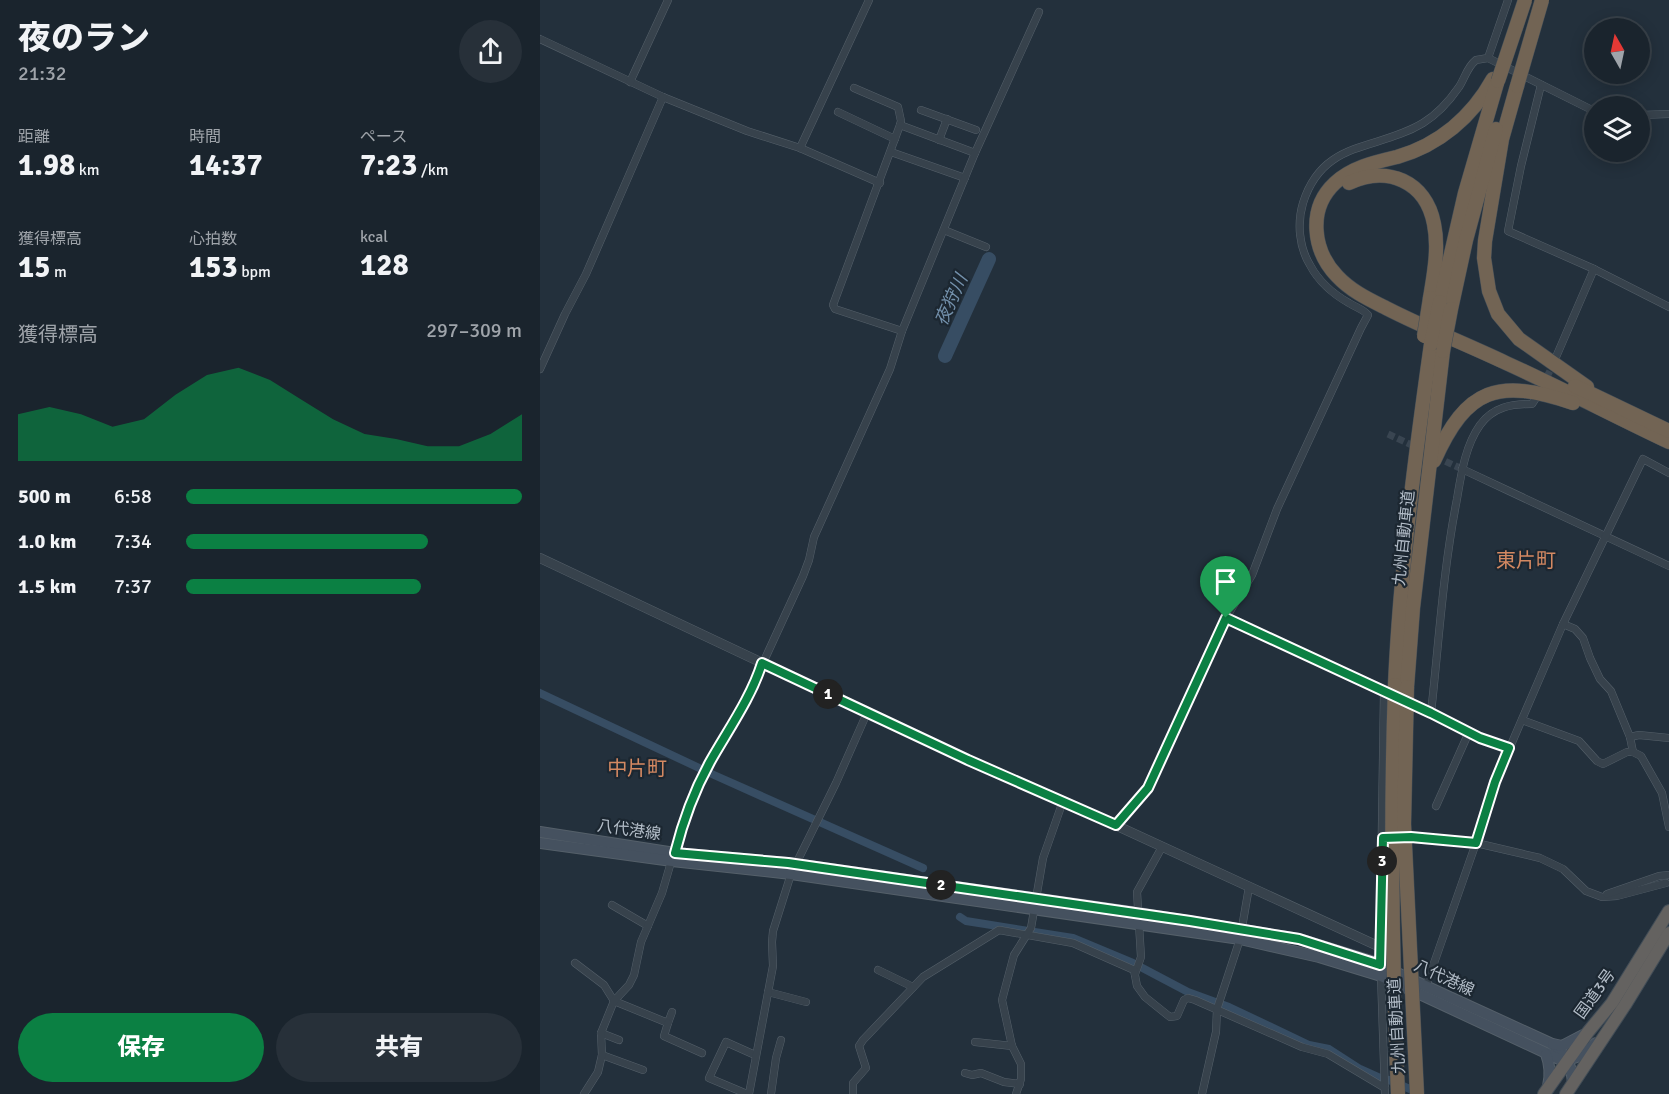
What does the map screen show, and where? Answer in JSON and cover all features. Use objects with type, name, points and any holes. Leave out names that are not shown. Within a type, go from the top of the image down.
[{"type":"highway","name":"九州自動車道","points":[[1398,1094],[1392,823],[1395,688],[1400,606],[1417,444],[1440,303],[1465,193],[1504,83],[1514,31],[1525,0]]},
{"type":"highway","points":[[1541,0],[1504,83],[1502,140],[1485,241],[1484,258],[1489,291],[1498,314],[1519,339],[1613,410]]},
{"type":"highway","points":[[1504,83],[1482,99],[1435,142],[1412,152],[1368,164],[1334,183],[1322,199],[1318,214],[1316,231],[1321,256],[1338,278],[1354,291],[1613,410],[1669,431]]},
{"type":"highway","points":[[1440,303],[1435,233],[1430,208],[1423,197],[1406,182],[1386,175],[1368,175],[1341,188],[1327,211],[1324,238],[1330,255],[1344,272],[1364,287],[1613,410],[1669,442]]},
{"type":"highway","name":"九州自動車道","points":[[1417,1094],[1395,688],[1413,608],[1426,487],[1433,344]]},
{"type":"highway","points":[[1426,487],[1439,450],[1458,417],[1480,398],[1494,392],[1518,390],[1613,410]]},
{"type":"highway","name":"国道3号","points":[[1546,1092],[1588,1032],[1612,1003],[1669,912]]},
{"type":"highway","name":"国道3号","points":[[1569,1089],[1625,1005],[1669,933]]},
{"type":"main road","name":"八代港線","points":[[540,832],[673,857]]},
{"type":"main road","name":"八代港線","points":[[540,843],[794,869],[1241,934],[1299,939],[1425,986],[1548,1049]]},
{"type":"main road","name":"八代港線","points":[[1381,971],[1548,1049],[1558,1049],[1568,1060]]},
{"type":"main road","points":[[1546,1092],[1551,1078],[1548,1049],[1562,1046],[1588,1032]]},
{"type":"main road","points":[[1569,1089],[1568,1060],[1578,1058],[1603,1036]]},
{"type":"street","points":[[630,82],[668,0]]},
{"type":"street","points":[[800,148],[869,0]]},
{"type":"street","points":[[1488,58],[1508,0]]},
{"type":"street","points":[[584,1094],[598,1072],[602,1055],[601,1033],[614,1001],[629,985],[634,975],[641,942],[662,893],[685,814],[702,776],[757,676],[806,568],[814,537],[890,369],[902,331],[975,153],[1039,12]]},
{"type":"street","points":[[540,39],[663,97],[747,131],[800,148],[880,183]]},
{"type":"street","points":[[1116,825],[1148,788],[1226,618],[1252,575],[1277,509],[1368,315],[1328,289],[1317,278],[1304,252],[1299,222],[1306,194],[1313,179],[1332,160],[1362,145],[1401,133],[1424,122],[1438,111],[1458,88],[1476,60],[1488,58],[1584,106]]},
{"type":"street","points":[[1541,85],[1508,231],[1594,269],[1669,307]]},
{"type":"street","points":[[854,88],[898,107],[901,121],[833,305],[835,309],[902,331]]},
{"type":"street","points":[[540,369],[586,274],[663,97]]},
{"type":"street","points":[[921,110],[976,130]]},
{"type":"street","points":[[838,112],[895,139]]},
{"type":"street","points":[[1650,115],[1669,114]]},
{"type":"street","points":[[939,140],[947,119]]},
{"type":"street","points":[[900,125],[975,153]]},
{"type":"street","points":[[891,152],[965,178]]},
{"type":"street","points":[[944,230],[986,248]]},
{"type":"street","points":[[1556,357],[1594,269]]},
{"type":"street","points":[[1431,713],[1447,549],[1462,469],[1480,425],[1496,410],[1515,404],[1532,404],[1536,398]]},
{"type":"street","points":[[1425,986],[1476,843],[1495,782],[1563,624],[1643,459],[1669,472]]},
{"type":"street","points":[[1462,469],[1669,566]]},
{"type":"street","points":[[540,558],[968,760],[1116,825],[1380,947]]},
{"type":"street","points":[[1226,618],[1395,688],[1431,713],[1509,748]]},
{"type":"street","points":[[1563,624],[1581,634],[1600,679],[1611,691],[1630,737],[1633,752]]},
{"type":"street","points":[[1385,1091],[1380,947],[1383,838],[1395,688]]},
{"type":"street","points":[[755,1054],[726,1042],[709,1078],[748,1094],[773,966],[773,931],[794,869],[867,712]]},
{"type":"street","points":[[1522,720],[1579,741],[1597,761],[1603,764],[1621,754],[1633,752],[1641,756],[1662,793],[1669,827]]},
{"type":"street","points":[[1436,806],[1469,732]]},
{"type":"street","points":[[1630,737],[1639,735],[1669,738]]},
{"type":"street","points":[[1016,1094],[1020,1084],[1021,1064],[1012,1046],[1002,1000],[1014,955],[1025,934],[1031,928],[1043,858],[1063,801]]},
{"type":"street","points":[[1383,838],[1411,837],[1476,843],[1540,858],[1563,869],[1586,891],[1602,897],[1617,896],[1666,883]]},
{"type":"street","points":[[1162,847],[1137,892],[1141,957],[1136,973],[1137,986],[1145,997],[1170,1017],[1177,1017],[1184,1000],[1188,998],[1217,1009],[1302,1047],[1328,1054],[1385,1091]]},
{"type":"street","points":[[1602,897],[1659,876],[1669,875]]},
{"type":"street","points":[[1202,1094],[1216,1032],[1217,1009],[1241,934],[1249,887]]},
{"type":"street","points":[[612,905],[648,926]]},
{"type":"street","points":[[853,1094],[853,1083],[866,1068],[859,1046],[890,1009],[922,977],[999,930],[1073,943],[1134,970],[1136,973]]},
{"type":"street","points":[[575,963],[604,985],[614,1001],[668,1023]]},
{"type":"street","points":[[878,970],[913,987]]},
{"type":"street","points":[[768,992],[806,1002]]},
{"type":"street","points":[[672,1012],[664,1036],[702,1053]]},
{"type":"street","points":[[601,1033],[619,1040]]},
{"type":"street","points":[[771,1094],[780,1040]]},
{"type":"street","points":[[975,1041],[1012,1046]]},
{"type":"street","points":[[602,1055],[643,1070]]},
{"type":"street","points":[[965,1073],[972,1075],[981,1073],[1004,1082],[1020,1084]]},
{"type":"waterway","name":"夜狩川","points":[[945,356],[989,259]]},
{"type":"waterway","points":[[540,693],[714,775],[923,868]]},
{"type":"waterway","points":[[960,917],[966,921],[1073,938],[1133,963],[1188,992],[1229,1007],[1309,1045],[1329,1049],[1360,1069],[1380,1078]]},
{"type":"waterway","points":[[1389,1080],[1419,1093]]},
{"type":"tunnel","points":[[1537,396],[1554,363]]},
{"type":"tunnel","points":[[1388,434],[1418,448]]},
{"type":"tunnel","points":[[1436,457],[1462,469]]},
{"type":"district","name":"東片町","points":[[1526,560]]},
{"type":"district","name":"中片町","points":[[637,768]]},
{"type":"route","points":[[1226,618],[1368,683],[1480,738],[1509,748],[1495,782],[1476,843],[1411,837],[1383,838],[1380,965],[1299,939],[1190,921],[788,863],[675,853],[685,814],[702,776],[718,750],[762,663],[968,760],[1116,825],[1148,788],[1226,618]]}]
